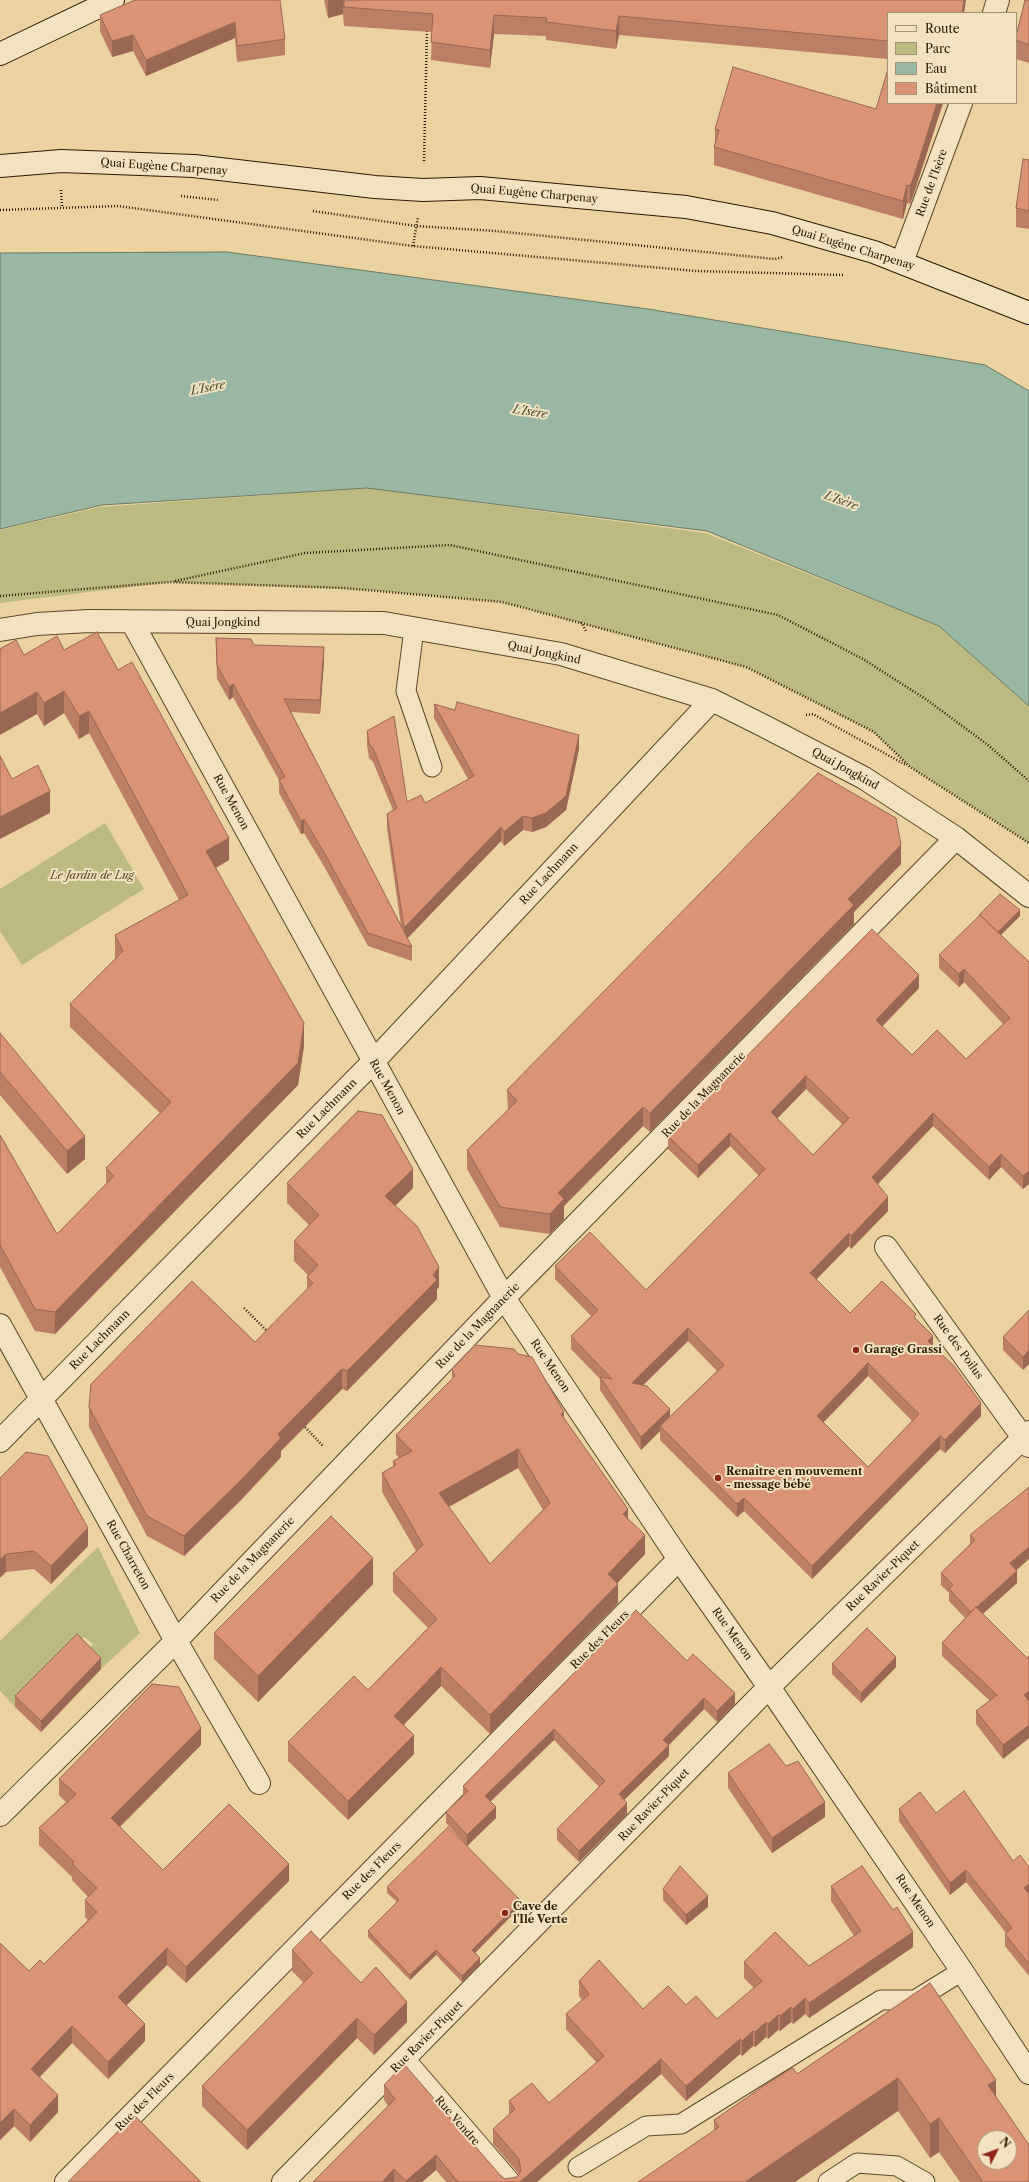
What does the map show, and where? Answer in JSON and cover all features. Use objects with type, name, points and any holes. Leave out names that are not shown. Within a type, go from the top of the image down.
[{"type":"street","points":[[0,54],[113,0]]},
{"type":"street","points":[[994,12],[998,0]]},
{"type":"street","name":"Rue de l'Isère","points":[[902,262],[961,104]]},
{"type":"street","name":"Quai Eugène Charpenay","points":[[0,166],[61,161],[194,166],[375,187],[424,190],[480,188],[686,207],[772,223],[874,252],[1029,313]]},
{"type":"street","name":"Quai Jongkind","points":[[0,630],[37,624],[89,621],[384,623],[561,654],[712,700],[864,778],[956,838],[1029,896]]},
{"type":"street","name":"Rue Menon","points":[[132,622],[504,1298],[679,1559],[770,1687],[1029,2073]]},
{"type":"street","name":"Rue Lachmann","points":[[0,1441],[373,1062],[712,700]]},
{"type":"street","name":"Rue de la Magnanerie","points":[[0,1815],[176,1640],[504,1298],[956,838]]},
{"type":"street","name":"Rue des Poilus","points":[[886,1247],[1027,1439]]},
{"type":"street","name":"Rue Charreton","points":[[0,1325],[176,1640],[259,1783]]},
{"type":"street","name":"Rue Ravier-Piquet","points":[[283,2182],[770,1687],[1027,1439]]},
{"type":"street","name":"Rue des Fleurs","points":[[66,2182],[679,1559]]},
{"type":"street","name":"Rue Vendre","points":[[404,2060],[509,2182]]},
{"type":"lane","points":[[414,629],[406,691],[432,767]]},
{"type":"lane","points":[[578,2167],[646,2126],[681,2124],[881,2000],[915,2000],[962,1971]]},
{"type":"lane","points":[[828,2182],[857,2163],[897,2166],[925,2182]]},
{"type":"path","points":[[413,246],[424,190],[428,22]]},
{"type":"path","points":[[54,189],[69,189]]},
{"type":"path","points":[[176,196],[222,200]]},
{"type":"path","points":[[0,210],[118,206],[413,246],[696,271],[850,275]]},
{"type":"path","points":[[307,210],[416,226],[495,231],[767,258],[789,256]]},
{"type":"path","points":[[170,582],[305,553],[450,545],[778,615],[863,659],[927,700],[988,745],[1029,782]]},
{"type":"path","points":[[244,1308],[273,1337]]},
{"type":"path","points":[[302,1424],[308,1429]]},
{"type":"green space","points":[[367,488],[705,533],[939,626],[1029,706],[1029,843],[910,767],[874,732],[746,667],[502,602],[369,590],[170,582],[0,603],[0,530],[100,507]]},
{"type":"green space","name":"Le Jardin de Lug","points":[[105,823],[144,889],[22,965],[0,931],[0,889]]},
{"type":"green space","points":[[98,1547],[140,1633],[101,1669],[86,1653],[93,1644],[84,1637],[15,1707],[0,1691],[0,1641]]},
{"type":"water","name":"L'Isère","points":[[227,252],[648,309],[985,365],[1029,391],[1029,706],[939,626],[707,531],[367,488],[102,505],[0,529],[0,253]]},
{"type":"building","points":[[135,0],[280,0],[285,39],[237,46],[235,22],[146,60],[133,35],[112,41],[100,15]]},
{"type":"building","points":[[344,0],[964,0],[962,12],[887,12],[887,41],[619,16],[616,31],[546,22],[547,18],[494,15],[490,50],[431,42],[433,14],[344,7]]},
{"type":"building","points":[[1025,0],[1029,0],[1029,45],[1017,40],[1017,32]]},
{"type":"building","points":[[733,67],[876,109],[887,72],[887,104],[937,104],[914,176],[910,186],[907,185],[903,201],[714,147],[719,130],[715,129]]},
{"type":"building","points":[[1023,159],[1029,160],[1029,211],[1016,208]]},
{"type":"building","points":[[97,632],[118,670],[132,662],[229,838],[206,851],[304,1023],[298,1063],[55,1312],[35,1309],[0,1245],[0,1135],[57,1234],[114,1176],[106,1168],[171,1102],[70,1004],[123,951],[115,935],[188,895],[89,711],[79,716],[64,691],[44,703],[37,692],[0,713],[0,649],[16,640],[24,655],[57,636],[64,650]]},
{"type":"building","points":[[216,638],[251,639],[254,645],[324,647],[320,700],[284,699],[412,947],[368,933],[325,854],[304,819],[301,821],[279,780],[285,777],[233,684],[229,687],[217,665]]},
{"type":"building","points":[[457,702],[579,735],[566,796],[546,813],[532,818],[523,816],[504,832],[501,827],[404,928],[387,814],[397,808],[373,748],[369,744],[367,731],[394,716],[407,802],[421,795],[425,803],[474,776],[434,704],[455,710]]},
{"type":"building","points":[[0,756],[12,779],[38,765],[50,791],[0,817]]},
{"type":"building","points":[[818,773],[896,818],[901,845],[848,899],[854,905],[650,1113],[643,1107],[558,1193],[564,1199],[550,1214],[500,1207],[467,1150],[517,1101],[507,1090]]},
{"type":"building","points":[[1000,894],[1020,910],[998,932],[979,915]]},
{"type":"building","points":[[980,915],[1029,962],[1029,1171],[1023,1176],[1001,1154],[989,1167],[933,1113],[872,1177],[888,1197],[851,1236],[849,1233],[810,1273],[850,1313],[882,1281],[916,1314],[914,1317],[933,1336],[928,1341],[954,1366],[981,1403],[945,1440],[940,1436],[812,1566],[744,1498],[737,1504],[660,1426],[724,1365],[688,1328],[632,1383],[647,1386],[670,1409],[641,1437],[600,1377],[612,1379],[571,1336],[598,1310],[555,1266],[590,1232],[646,1290],[765,1169],[730,1133],[698,1165],[668,1136],[872,929],[919,975],[876,1020],[912,1055],[937,1030],[966,1059],[1010,1018],[964,969],[959,974],[939,955]],"holes":[[[806,1076],[849,1118],[813,1155],[771,1112]],[[868,1363],[919,1414],[868,1467],[817,1416]]]},
{"type":"building","points":[[0,1033],[85,1136],[67,1151],[0,1072]]},
{"type":"building","points":[[358,1111],[382,1115],[413,1169],[385,1196],[417,1226],[439,1267],[433,1275],[437,1280],[347,1371],[342,1369],[278,1434],[281,1438],[184,1536],[147,1516],[89,1407],[91,1384],[192,1281],[255,1342],[313,1283],[307,1277],[318,1265],[294,1241],[319,1215],[287,1183]]},
{"type":"building","points":[[1029,1310],[1029,1350],[1023,1357],[1003,1337]]},
{"type":"building","points":[[475,1345],[514,1349],[518,1354],[532,1357],[564,1412],[561,1414],[628,1509],[623,1514],[645,1535],[608,1574],[618,1584],[490,1715],[441,1667],[394,1716],[414,1735],[348,1801],[288,1742],[354,1676],[368,1690],[437,1619],[393,1573],[423,1545],[382,1473],[396,1465],[393,1461],[412,1451],[396,1435],[455,1376],[452,1369]],"holes":[[[518,1449],[550,1503],[490,1564],[439,1493]]]},
{"type":"building","points":[[26,1452],[48,1456],[88,1528],[51,1566],[34,1551],[6,1554],[0,1560],[0,1478]]},
{"type":"building","points":[[1029,1487],[1029,1547],[1010,1563],[1017,1571],[971,1612],[949,1589],[953,1585],[941,1573],[975,1540],[970,1535]]},
{"type":"building","points":[[331,1516],[373,1558],[258,1676],[214,1633]]},
{"type":"building","points":[[976,1607],[1027,1658],[1029,1656],[1029,1691],[1024,1695],[1029,1701],[1029,1725],[1003,1745],[976,1711],[997,1695],[942,1643]]},
{"type":"building","points":[[636,1610],[687,1661],[693,1654],[735,1693],[717,1711],[704,1698],[663,1740],[669,1745],[619,1794],[627,1803],[579,1851],[557,1829],[605,1781],[554,1729],[485,1796],[496,1807],[467,1835],[446,1812],[468,1791],[463,1786]]},
{"type":"building","points":[[867,1628],[896,1657],[861,1693],[832,1664]]},
{"type":"building","points":[[77,1634],[101,1658],[41,1721],[15,1696]]},
{"type":"building","points":[[152,1684],[179,1687],[201,1728],[111,1818],[163,1870],[229,1804],[289,1864],[186,1967],[167,1948],[118,1997],[145,2024],[108,2062],[72,2026],[31,2069],[58,2095],[30,2125],[14,2109],[0,2123],[0,1943],[29,1971],[40,1960],[44,1964],[97,1912],[85,1900],[97,1888],[72,1864],[74,1862],[39,1828],[76,1794],[59,1779]]},
{"type":"building","points":[[769,1744],[786,1766],[798,1761],[825,1802],[772,1838],[728,1773]]},
{"type":"building","points":[[964,1791],[1013,1861],[1020,1855],[1029,1867],[1029,1884],[1024,1888],[1029,1894],[1029,1964],[1005,1934],[1012,1928],[966,1870],[950,1883],[899,1809],[920,1792],[936,1813]]},
{"type":"building","points":[[448,1827],[521,1901],[472,1950],[480,1958],[462,1976],[436,1950],[410,1975],[368,1931],[399,1900],[387,1887]]},
{"type":"building","points":[[680,1866],[708,1896],[686,1915],[663,1889]]},
{"type":"building","points":[[862,1866],[893,1910],[897,1907],[913,1932],[809,2003],[805,1998],[793,2009],[791,2007],[780,2016],[778,2015],[768,2024],[766,2022],[742,2041],[740,2039],[686,2086],[661,2059],[520,2182],[458,2182],[436,2155],[406,2181],[394,2169],[382,2182],[313,2182],[395,2099],[384,2085],[404,2064],[500,2175],[505,2179],[517,2177],[521,2171],[519,2159],[493,2129],[515,2109],[509,2101],[532,2083],[549,2103],[604,2056],[566,2014],[589,1994],[579,1981],[599,1960],[643,2009],[668,1986],[686,2005],[696,1996],[717,2019],[762,1981],[744,1962],[775,1932],[809,1966],[861,1931],[831,1886]]},
{"type":"building","points":[[311,1931],[361,1983],[376,1967],[407,2002],[374,2035],[357,2018],[247,2130],[202,2086],[313,1973],[292,1950]]},
{"type":"building","points":[[930,1983],[996,2080],[988,2085],[1029,2145],[1029,2182],[983,2182],[939,2118],[930,2124],[898,2078],[745,2182],[638,2182],[719,2127],[714,2120],[771,2081],[793,2068],[797,2074]]},
{"type":"building","points":[[134,2115],[201,2182],[68,2182]]},
{"type":"place","name":"Garage Grassi","points":[[856,1350]]},
{"type":"place","name":"Renaître en mouvement - message bébé","points":[[718,1478]]},
{"type":"place","name":"Cave de l'Ile Verte","points":[[505,1913]]}]
